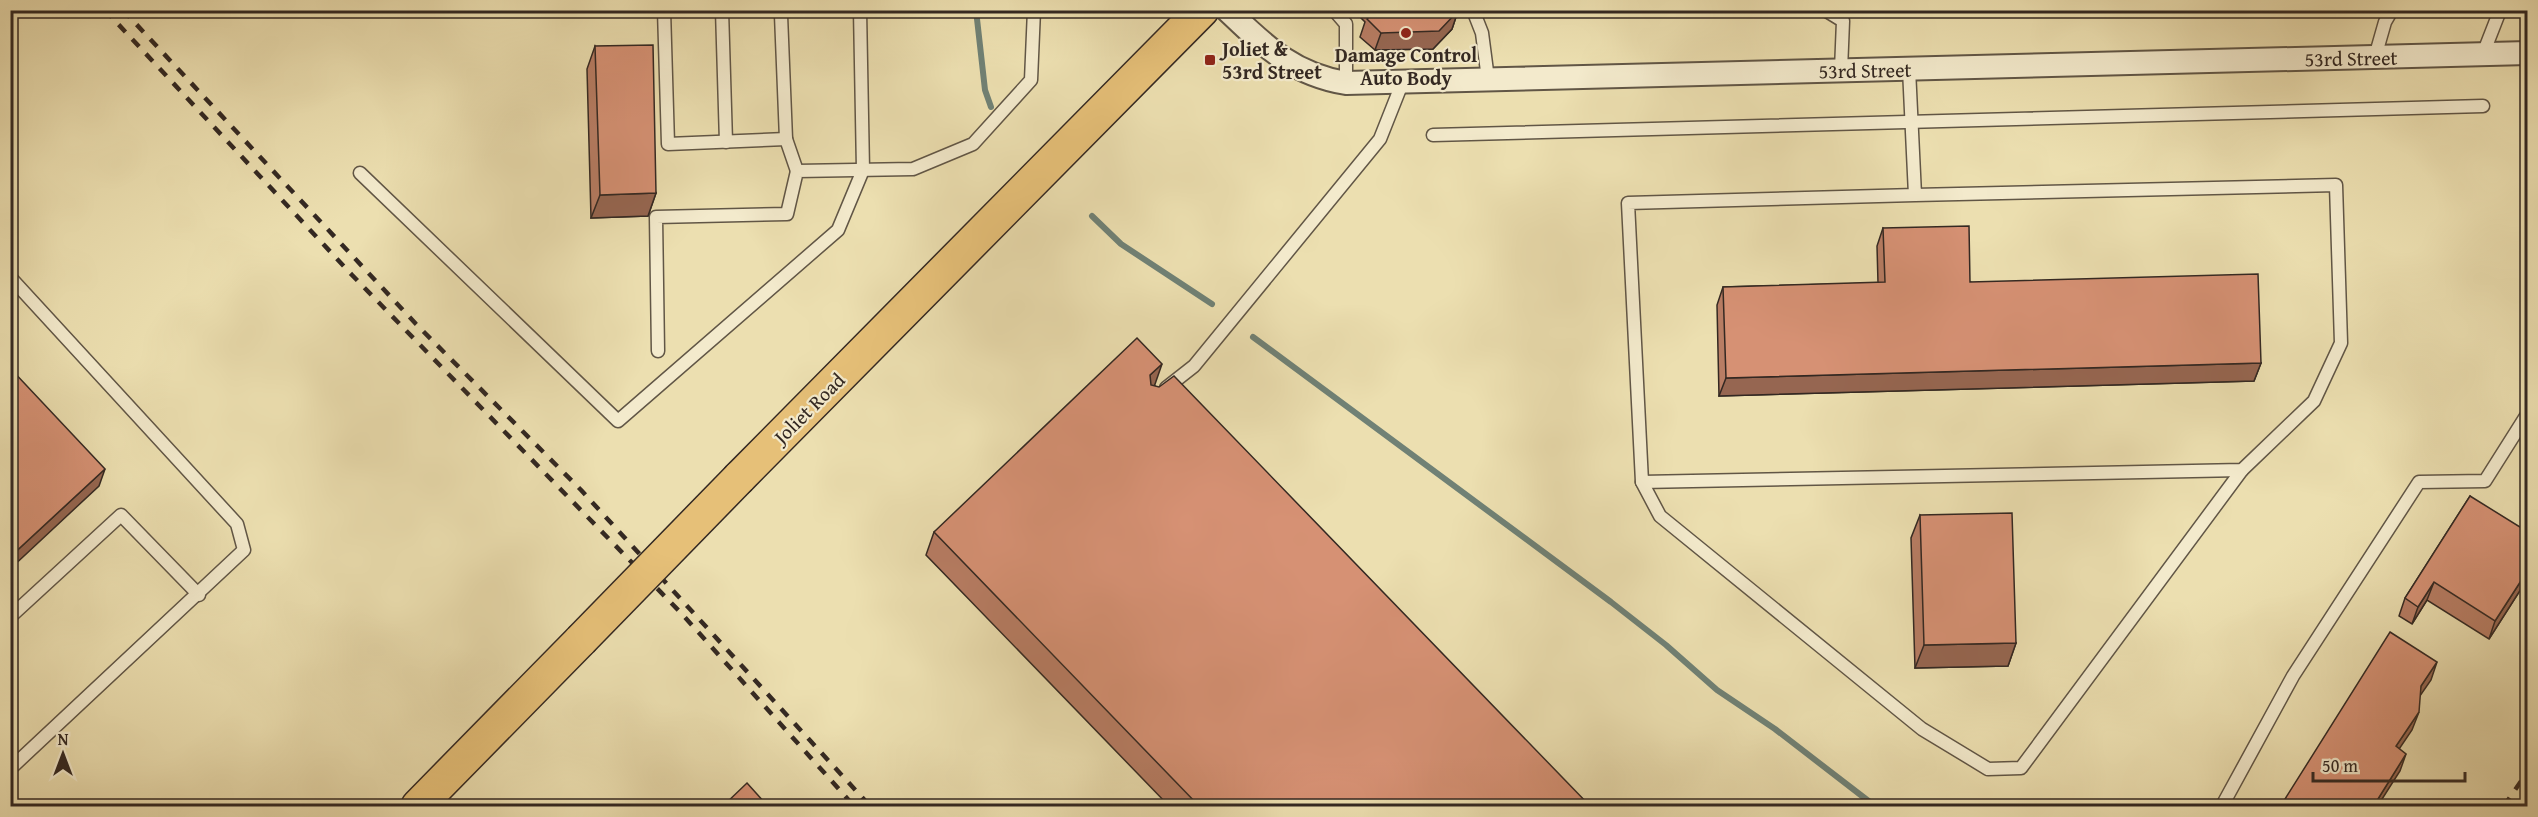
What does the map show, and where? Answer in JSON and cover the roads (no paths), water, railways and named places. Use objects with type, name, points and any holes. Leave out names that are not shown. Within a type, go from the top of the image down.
[{"type":"main road","name":"Joliet Road","points":[[418,807],[739,478],[1202,10]]},
{"type":"street","name":"53rd Street","points":[[1227,10],[1278,58],[1324,79],[1346,83],[2528,53]]},
{"type":"lane","points":[[664,10],[668,144],[786,139]]},
{"type":"lane","points":[[722,10],[726,142]]},
{"type":"lane","points":[[360,173],[618,421],[838,230],[863,170],[860,10]]},
{"type":"lane","points":[[797,171],[913,169],[973,144],[1031,80],[1034,10]]},
{"type":"lane","points":[[1334,10],[1346,24],[1346,83]]},
{"type":"lane","points":[[1473,10],[1482,33],[1488,79]]},
{"type":"lane","points":[[1825,10],[1843,21],[1841,70]]},
{"type":"lane","points":[[2375,57],[2385,22],[2392,10]]},
{"type":"lane","points":[[2483,54],[2499,14],[2504,10]]},
{"type":"lane","points":[[658,351],[656,217],[787,214],[797,171],[786,139],[781,15]]},
{"type":"lane","points":[[1909,69],[1915,195]]},
{"type":"lane","points":[[1158,395],[1194,366],[1380,139],[1403,81]]},
{"type":"lane","points":[[1433,135],[2483,106]]},
{"type":"lane","points":[[2336,185],[2341,343],[2314,401],[2242,470],[2021,768],[1988,770],[1922,729],[1660,516],[1642,482],[1628,203],[2336,185]]},
{"type":"lane","points":[[10,277],[237,524],[244,550],[200,595],[10,769]]},
{"type":"lane","points":[[2222,807],[2293,676],[2419,482],[2485,481],[2528,413]]},
{"type":"lane","points":[[1642,482],[2242,470]]},
{"type":"lane","points":[[10,617],[121,515],[200,595]]},
{"type":"waterway","points":[[976,10],[985,90],[991,107]]},
{"type":"waterway","points":[[1092,216],[1121,244],[1212,304]]},
{"type":"waterway","points":[[1253,337],[1611,602],[1666,645],[1717,690],[1775,729],[1875,806]]},
{"type":"railway","points":[[105,10],[352,275],[682,614],[854,806]]},
{"type":"railway","points":[[123,10],[416,324],[581,490],[870,806]]},
{"type":"railway","points":[[2504,806],[2528,771]]},
{"type":"railway","points":[[2520,806],[2528,795]]},
{"type":"place","name":"Damage Control Auto Body","points":[[1406,33]]},
{"type":"place","name":"Joliet & 53rd Street","points":[[1210,60]]}]
